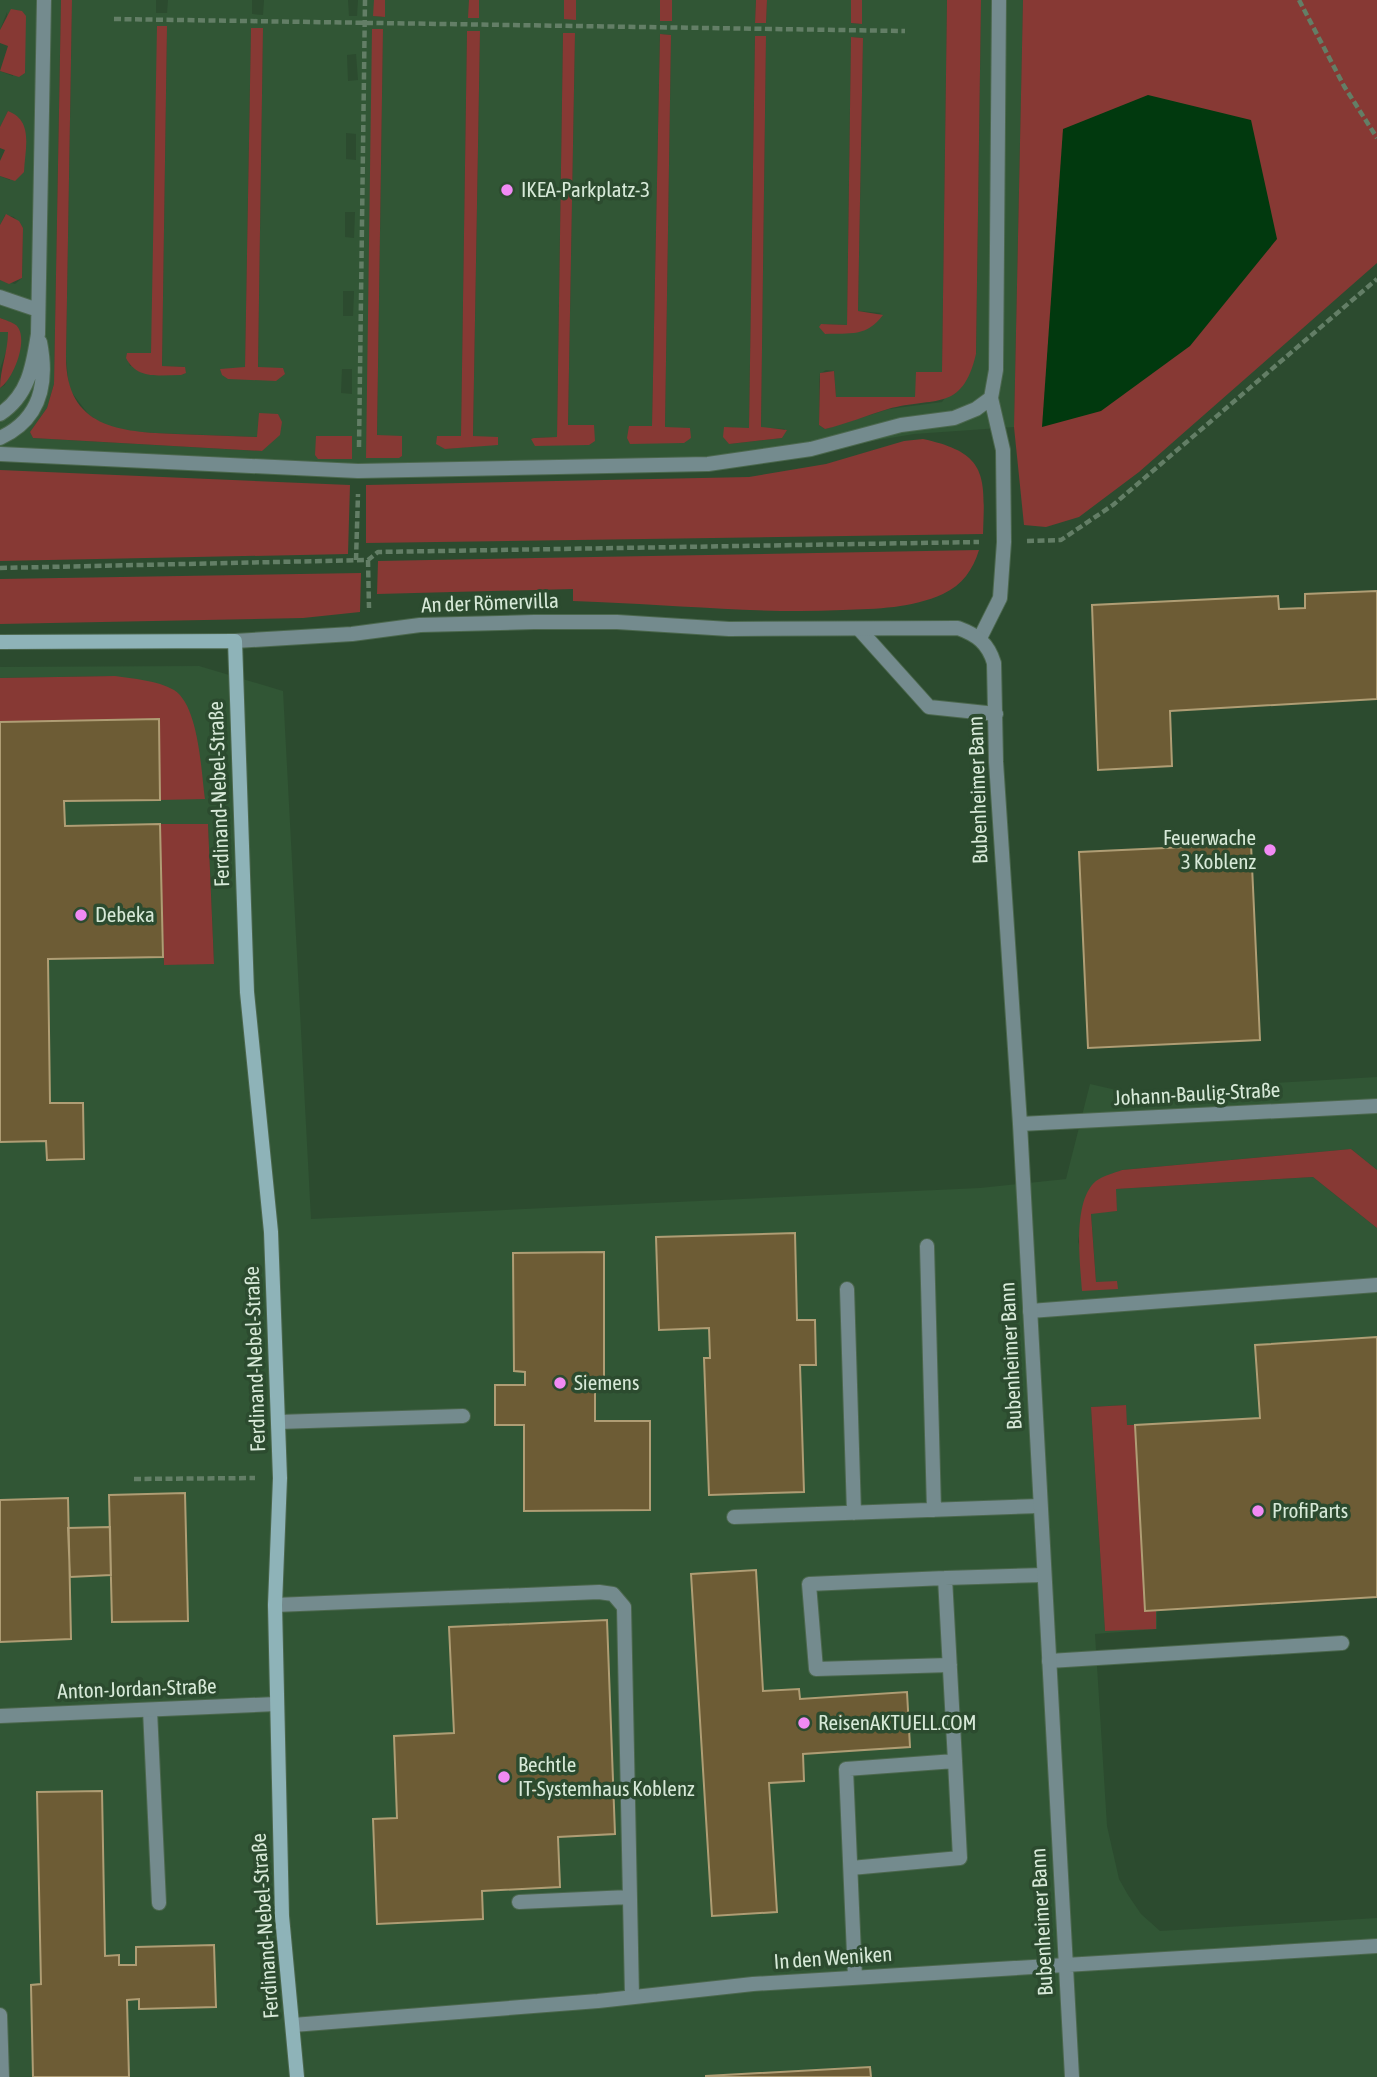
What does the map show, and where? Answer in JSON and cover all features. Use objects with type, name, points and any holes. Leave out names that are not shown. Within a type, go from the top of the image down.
[{"type":"street","points":[[0,438],[12,433],[32,414],[43,390],[44,362],[38,334],[38,310],[44,0]]},
{"type":"street","points":[[980,638],[992,620],[1000,598],[1004,542],[1003,450],[991,398],[996,370],[999,0]]},
{"type":"street","points":[[0,296],[38,310]]},
{"type":"street","points":[[0,414],[20,396],[27,384],[38,334]]},
{"type":"street","points":[[0,454],[358,471],[708,464],[811,449],[901,425],[954,418],[976,409],[991,398]]},
{"type":"street","name":"An der Römervilla","points":[[0,642],[235,641],[370,632],[420,625],[617,622],[729,629],[957,628],[980,638]]},
{"type":"street","points":[[859,629],[929,707],[996,714]]},
{"type":"street","name":"Bubenheimer Bann","points":[[980,638],[990,649],[994,663],[996,762],[1020,1124],[1072,2077]]},
{"type":"street","name":"Ferdinand-Nebel-Straße","points":[[235,641],[247,992],[268,1191],[278,1422],[280,1478],[275,1605],[282,1916],[297,2077]]},
{"type":"street","name":"Johann-Baulig-Straße","points":[[1020,1124],[1377,1106]]},
{"type":"street","points":[[928,1246],[934,1510]]},
{"type":"street","points":[[1030,1311],[1377,1285]]},
{"type":"street","points":[[847,1289],[853,1513]]},
{"type":"street","points":[[278,1422],[463,1416]]},
{"type":"street","points":[[734,1517],[1040,1506]]},
{"type":"street","points":[[950,1665],[816,1669],[809,1584],[1044,1575]]},
{"type":"street","points":[[850,1868],[960,1858],[945,1578]]},
{"type":"street","points":[[275,1605],[599,1592],[613,1594],[624,1607],[632,1997]]},
{"type":"street","points":[[1049,1661],[1342,1643]]},
{"type":"street","name":"Anton-Jordan-Straße","points":[[0,1716],[276,1704]]},
{"type":"street","points":[[150,1710],[159,1903]]},
{"type":"street","points":[[855,1978],[846,1769],[955,1761]]},
{"type":"street","points":[[519,1902],[629,1897]]},
{"type":"street","name":"In den Weniken","points":[[293,2025],[855,1978],[1377,1946]]},
{"type":"street","points":[[0,2015],[2,2077]]},
{"type":"path","points":[[356,560],[365,0]]},
{"type":"path","points":[[1299,0],[1344,86],[1377,138]]},
{"type":"path","points":[[114,19],[905,31]]},
{"type":"path","points":[[0,568],[368,560],[378,552],[1061,540],[1114,505],[1377,279]]},
{"type":"path","points":[[368,560],[370,632]]},
{"type":"path","points":[[134,1479],[280,1478]]},
{"type":"shaded area","name":"IKEA-Parkplatz-3","points":[[0,0],[61,0],[54,384],[47,408],[30,432],[33,438],[262,451],[258,437],[129,432],[104,425],[89,415],[69,389],[66,357],[72,0],[156,0],[156,13],[167,13],[168,0],[252,0],[252,14],[263,15],[264,0],[348,0],[349,16],[357,16],[358,0],[374,0],[374,16],[385,17],[385,0],[469,0],[469,17],[479,18],[479,0],[564,0],[564,19],[576,19],[576,0],[660,0],[660,21],[671,21],[672,0],[756,0],[755,22],[766,22],[767,0],[851,0],[851,23],[861,24],[862,0],[947,0],[942,372],[915,397],[836,397],[834,371],[826,370],[820,374],[819,382],[819,425],[825,429],[889,409],[942,402],[976,354],[981,0],[1023,0],[1014,427],[914,434],[706,469],[369,477],[0,457],[0,388],[5,385],[16,325],[0,318],[0,280],[15,284],[22,278],[23,228],[14,217],[5,215],[0,225],[0,176],[10,180],[8,111],[0,127],[0,71],[13,76],[7,12],[0,30]],"holes":[[[167,26],[162,366],[185,367],[130,366],[127,353],[151,353]],[[251,28],[263,28],[258,368],[245,368]],[[373,29],[383,30],[377,436]],[[467,31],[480,32],[473,437],[497,437],[498,444],[445,449],[437,436],[461,437]],[[563,33],[575,33],[568,425],[589,445],[534,438],[557,437]],[[660,34],[671,35],[665,427],[629,426],[652,426]],[[755,36],[766,37],[761,428],[785,429],[782,438],[729,444],[724,427],[749,429]],[[851,37],[863,38],[858,311],[882,313],[825,334],[822,324],[847,325]],[[356,54],[358,80],[348,81],[347,55]],[[346,133],[356,134],[356,160],[346,159]],[[345,212],[355,212],[354,238],[345,237]],[[343,291],[354,291],[353,316],[343,316]],[[342,369],[352,369],[352,394],[341,393]]]},
{"type":"shaded area","points":[[61,0],[72,0],[66,357],[68,381],[75,399],[86,412],[100,421],[135,431],[155,433],[257,437],[259,413],[278,414],[282,422],[280,435],[262,451],[33,438],[30,432],[47,408],[54,384]]},
{"type":"shaded area","points":[[374,0],[385,0],[385,17],[373,16]]},
{"type":"shaded area","points":[[469,0],[479,0],[479,18],[468,18]]},
{"type":"shaded area","points":[[564,0],[576,0],[576,20],[564,19]]},
{"type":"shaded area","points":[[660,0],[672,0],[672,21],[660,21]]},
{"type":"shaded area","points":[[756,0],[767,0],[766,23],[755,23]]},
{"type":"shaded area","points":[[851,0],[862,0],[862,24],[851,23]]},
{"type":"shaded area","points":[[947,0],[981,0],[976,354],[963,386],[944,399],[888,409],[825,429],[819,425],[820,373],[834,371],[836,397],[915,397],[916,372],[942,372]]},
{"type":"shaded area","points":[[1023,0],[1377,0],[1377,263],[1139,472],[1079,517],[1046,527],[1024,525],[1014,427]]},
{"type":"shaded area","points":[[11,9],[22,11],[26,16],[25,73],[19,77],[0,71],[8,46],[0,43],[0,30]]},
{"type":"shaded area","points":[[157,26],[167,26],[162,366],[185,367],[186,373],[181,375],[143,373],[136,370],[126,358],[127,353],[151,353]]},
{"type":"shaded area","points":[[251,28],[263,28],[258,367],[283,368],[285,374],[276,381],[228,379],[222,375],[220,369],[245,367]]},
{"type":"shaded area","points":[[372,29],[383,29],[377,435],[402,436],[402,456],[399,458],[366,458]]},
{"type":"shaded area","points":[[467,31],[480,31],[473,436],[498,437],[498,445],[445,449],[436,444],[437,436],[461,436]]},
{"type":"shaded area","points":[[563,33],[575,33],[568,425],[594,425],[595,441],[589,445],[535,446],[531,439],[557,437]]},
{"type":"shaded area","points":[[660,34],[671,35],[665,427],[690,428],[691,438],[684,443],[630,444],[627,438],[629,426],[652,426]]},
{"type":"shaded area","points":[[755,36],[766,36],[761,427],[787,430],[782,438],[729,444],[723,437],[724,427],[749,428]]},
{"type":"shaded area","points":[[851,37],[863,38],[858,311],[883,315],[864,330],[825,334],[819,327],[821,324],[847,325]]},
{"type":"shaded area","points":[[1148,95],[1251,120],[1277,239],[1190,346],[1101,411],[1042,427],[1063,129]]},
{"type":"shaded area","points":[[8,111],[22,121],[26,136],[24,172],[15,181],[0,176],[0,161],[5,150],[0,148],[0,127]]},
{"type":"shaded area","points":[[6,214],[19,221],[23,228],[22,278],[9,284],[0,280],[0,225]]},
{"type":"shaded area","points":[[0,318],[16,325],[20,331],[21,349],[10,377],[0,388],[8,332],[0,332]]},
{"type":"shaded area","points":[[0,332],[8,332],[8,346],[0,369]]},
{"type":"shaded area","points":[[316,436],[352,436],[352,459],[318,459],[315,455]]},
{"type":"shaded area","points":[[923,439],[960,452],[971,460],[978,470],[984,497],[983,534],[366,543],[366,485],[749,477],[826,464],[904,441]]},
{"type":"shaded area","points":[[0,470],[350,485],[348,554],[0,561]]},
{"type":"shaded area","points":[[979,550],[966,576],[950,590],[931,599],[881,608],[782,611],[573,601],[573,589],[377,594],[378,561]]},
{"type":"shaded area","points":[[361,573],[360,612],[303,618],[0,624],[0,579]]},
{"type":"shaded area","points":[[199,666],[283,691],[311,1219],[980,1188],[1066,1179],[1090,1084],[1125,1092],[1377,1077],[1377,1170],[1351,1149],[1122,1170],[1086,1195],[1078,1242],[1096,1282],[1091,1213],[1117,1211],[1115,1189],[1313,1177],[1377,1228],[1377,1597],[1157,1610],[1157,1629],[1095,1634],[1107,1826],[1119,1879],[1128,1895],[1141,1914],[1160,1931],[1377,1918],[1377,2077],[0,2077],[0,722],[159,719],[197,735],[115,676],[0,678],[0,667]],"holes":[[[208,824],[214,963],[164,965],[160,825]],[[1125,1405],[1127,1426],[1135,1426],[1145,1611],[1105,1631],[1091,1407]]]},
{"type":"shaded area","points":[[115,676],[160,684],[174,690],[182,698],[194,724],[205,799],[160,800],[158,719],[0,722],[0,678]]},
{"type":"shaded area","points":[[160,824],[208,824],[214,964],[164,965]]},
{"type":"shaded area","points":[[1351,1149],[1377,1170],[1377,1228],[1313,1177],[1116,1189],[1117,1211],[1091,1214],[1096,1282],[1117,1281],[1118,1289],[1082,1291],[1080,1217],[1088,1190],[1099,1179],[1122,1170]]},
{"type":"shaded area","points":[[1126,1405],[1127,1425],[1135,1425],[1145,1610],[1156,1610],[1156,1629],[1105,1631],[1091,1407]]},
{"type":"building","points":[[1377,591],[1377,699],[1170,711],[1172,766],[1098,770],[1092,605],[1278,596],[1279,609],[1305,608],[1305,594]]},
{"type":"building","name":"Debeka","points":[[159,719],[160,800],[64,801],[65,826],[160,824],[163,957],[48,959],[50,1103],[83,1103],[84,1159],[47,1160],[46,1141],[0,1142],[0,722]]},
{"type":"building","points":[[1251,844],[1260,1040],[1088,1048],[1079,852]]},
{"type":"building","points":[[795,1233],[797,1320],[815,1320],[816,1365],[800,1365],[804,1492],[709,1495],[704,1358],[710,1358],[709,1328],[659,1330],[656,1237]]},
{"type":"building","name":"Siemens","points":[[604,1252],[604,1380],[595,1381],[595,1421],[650,1421],[650,1510],[524,1511],[524,1425],[495,1425],[495,1385],[525,1385],[525,1372],[514,1371],[513,1253]]},
{"type":"building","name":"ProfiParts","points":[[1377,1337],[1377,1597],[1145,1611],[1135,1425],[1260,1418],[1255,1345]]},
{"type":"building","points":[[185,1493],[188,1621],[112,1622],[109,1495]]},
{"type":"building","points":[[68,1498],[71,1639],[0,1642],[0,1500]]},
{"type":"building","points":[[110,1527],[111,1575],[70,1577],[68,1528]]},
{"type":"building","name":"ReisenAKTUELL.COM","points":[[756,1570],[763,1691],[799,1689],[800,1699],[907,1692],[910,1747],[803,1754],[804,1781],[769,1783],[777,1912],[712,1916],[691,1574]]},
{"type":"building","name":"Bechtle IT-Systemhaus Koblenz","points":[[607,1620],[615,1834],[558,1837],[560,1887],[482,1891],[483,1919],[377,1924],[373,1819],[397,1818],[394,1736],[454,1733],[449,1627]]},
{"type":"building","points":[[102,1791],[105,1956],[119,1955],[119,1965],[136,1965],[136,1947],[214,1945],[216,2007],[139,2009],[139,1999],[127,2000],[129,2077],[33,2077],[31,1985],[41,1984],[37,1792]]},
{"type":"building","points":[[870,2067],[871,2077],[706,2077],[706,2076]]},
{"type":"place","name":"IKEA-Parkplatz-3","points":[[507,190]]},
{"type":"place","name":"Feuerwache 3 Koblenz","points":[[1270,850]]},
{"type":"place","name":"Debeka","points":[[81,915]]},
{"type":"place","name":"Siemens","points":[[560,1383]]},
{"type":"place","name":"ProfiParts","points":[[1258,1511]]},
{"type":"place","name":"ReisenAKTUELL.COM","points":[[804,1723]]},
{"type":"place","name":"Bechtle IT-Systemhaus Koblenz","points":[[504,1777]]}]
